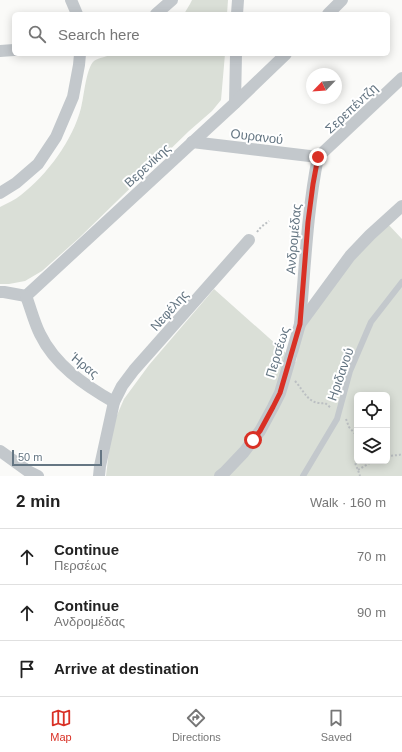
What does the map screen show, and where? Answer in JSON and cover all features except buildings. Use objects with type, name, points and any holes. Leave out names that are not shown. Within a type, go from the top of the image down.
[{"type":"street","points":[[71,0],[75,12]]},
{"type":"street","points":[[80,12],[81,0]]},
{"type":"street","points":[[158,12],[172,0]]},
{"type":"street","points":[[237,12],[238,0]]},
{"type":"street","points":[[330,12],[342,0]]},
{"type":"street","points":[[0,51],[12,50]]},
{"type":"street","points":[[0,193],[38,164],[56,137],[73,97],[80,56]]},
{"type":"street","points":[[235,103],[236,56]]},
{"type":"street","name":"Βερενίκης","points":[[26,296],[284,56]]},
{"type":"street","name":"Σερεπέντζη","points":[[318,157],[402,78]]},
{"type":"street","name":"Ουρανού","points":[[192,142],[318,157]]},
{"type":"street","name":"Ανδρομέδας","points":[[300,324],[308,222],[318,157]]},
{"type":"street","name":"Περσέως","points":[[220,476],[244,452],[260,431],[273,407],[280,393],[300,324],[350,256],[370,235],[402,206]]},
{"type":"street","name":"Νεφέλης","points":[[114,402],[122,386],[134,370],[249,240]]},
{"type":"street","points":[[0,292],[26,296]]},
{"type":"street","name":"Ήρας","points":[[26,296],[40,334],[55,358],[76,378],[114,402]]},
{"type":"street","points":[[99,476],[114,402]]},
{"type":"street","points":[[0,451],[28,471],[38,476]]},
{"type":"lane","name":"Ηριδανού","points":[[303,476],[337,419],[350,371],[371,322],[402,282]]},
{"type":"path","points":[[249,240],[261,227],[270,221]]},
{"type":"path","points":[[286,373],[301,387],[311,401],[319,404],[325,403],[338,414],[346,416],[349,427],[354,433]]},
{"type":"path","points":[[390,456],[402,454]]},
{"type":"path","points":[[355,464],[360,476]]},
{"type":"path","points":[[358,470],[368,464]]},
{"type":"shaded area","points":[[192,0],[228,0],[227,12],[185,12]]},
{"type":"shaded area","points":[[107,56],[225,56],[221,100],[212,111],[189,131],[79,238],[42,271],[25,281],[0,284],[0,207],[19,197],[31,187],[58,156],[77,120],[91,65],[94,61]]},
{"type":"shaded area","points":[[386,222],[402,239],[402,476],[106,476],[114,422],[124,399],[149,365],[214,289],[296,362],[301,333],[310,312]]},
{"type":"route","points":[[253,440],[260,431],[280,393],[300,324],[308,222],[318,157]]}]
